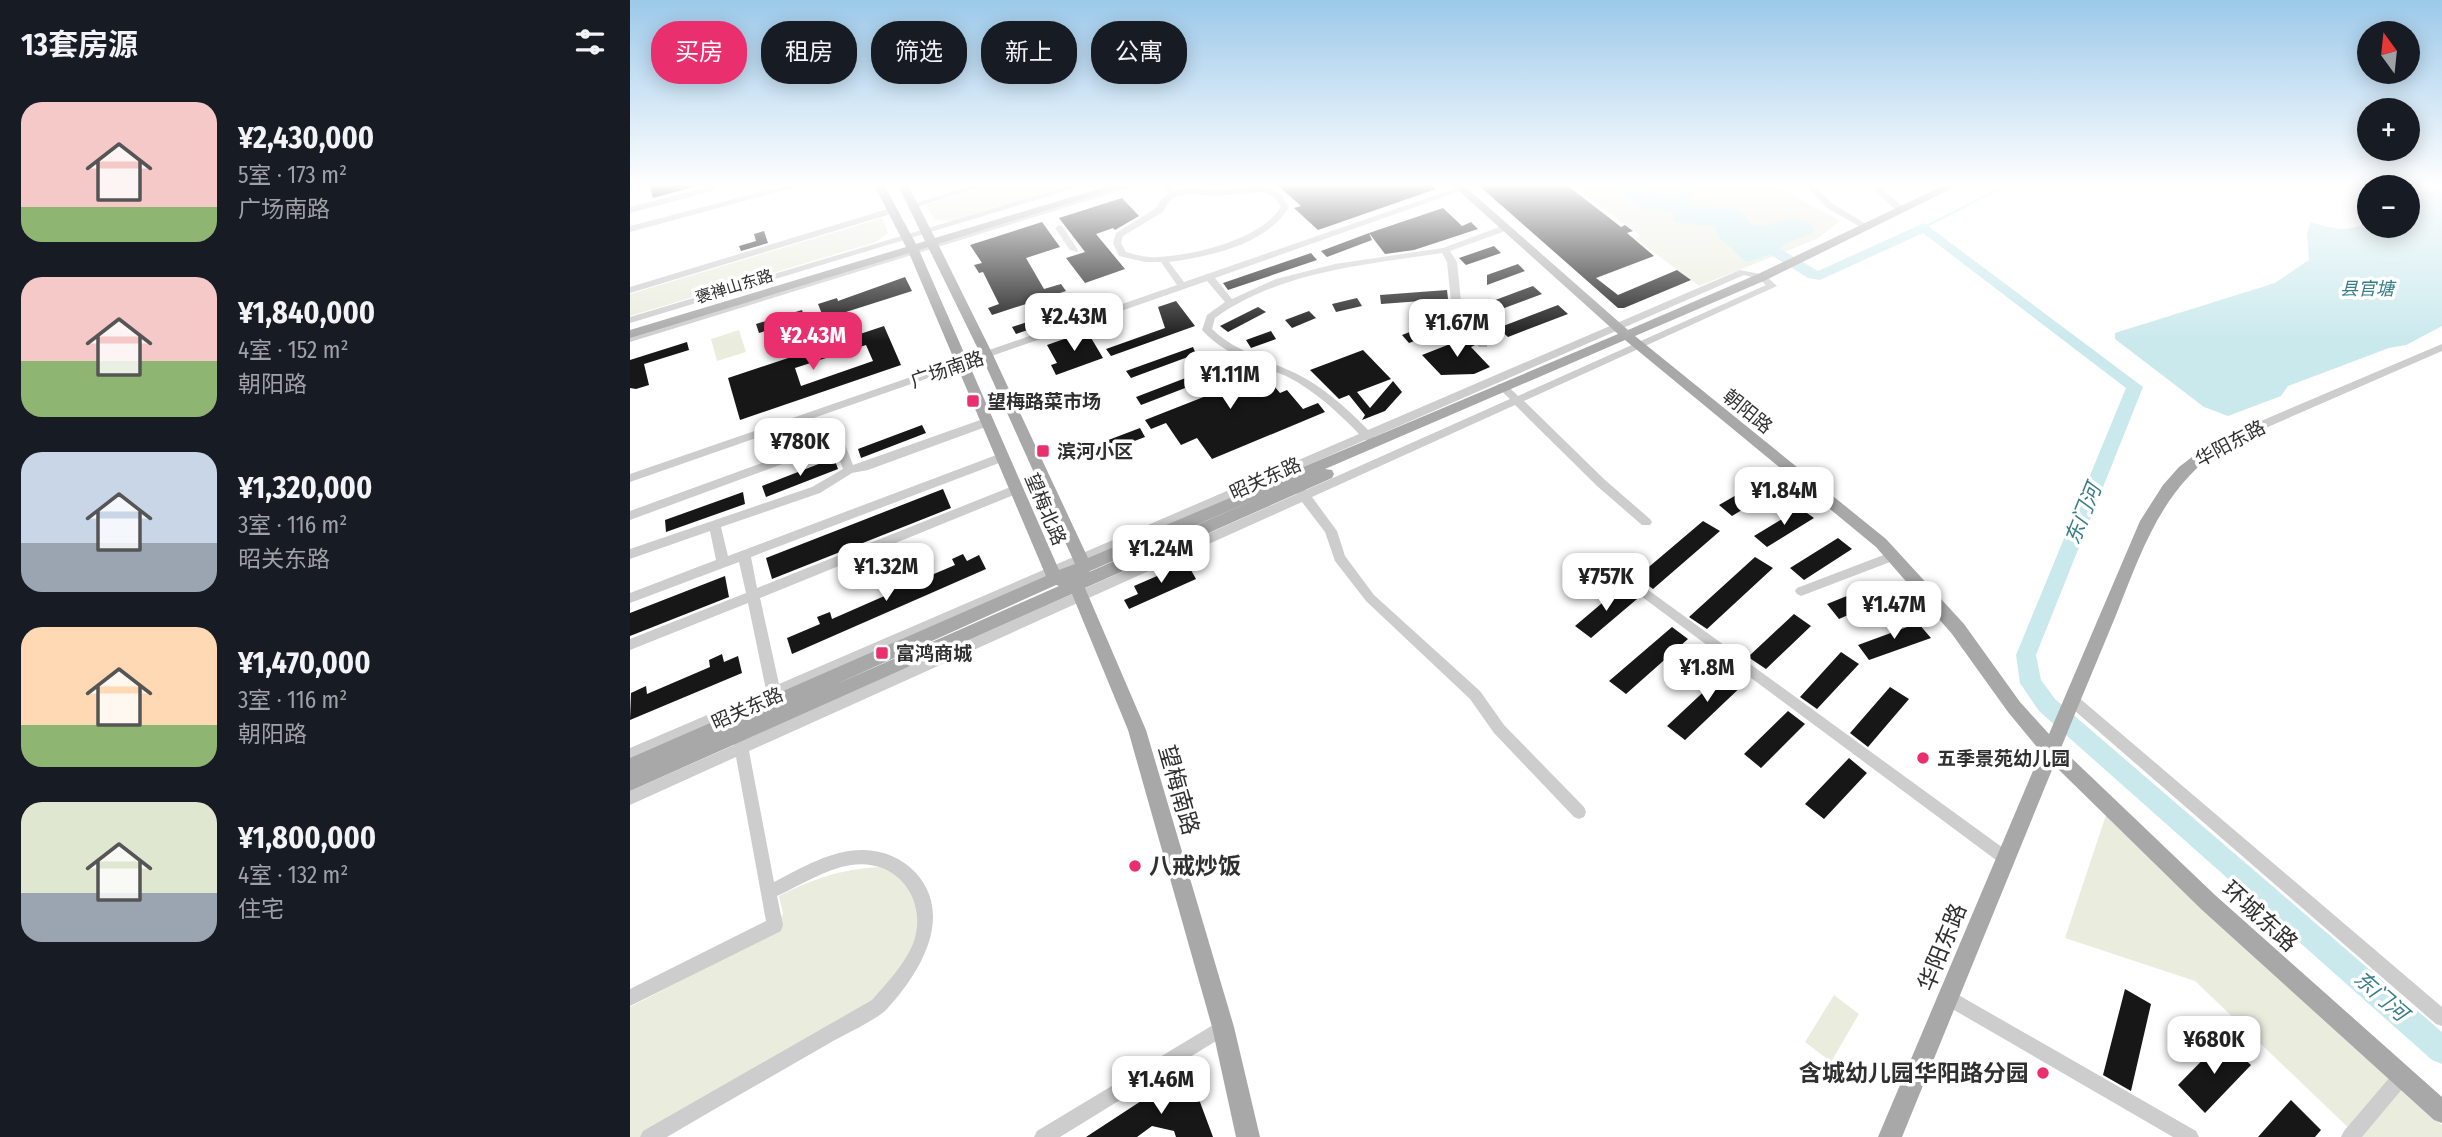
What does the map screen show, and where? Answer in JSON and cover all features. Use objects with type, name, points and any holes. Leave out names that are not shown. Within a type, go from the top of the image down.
[{"type":"main road","name":"望梅北路","points":[[905,236],[1054,575]]},
{"type":"main road","name":"望梅北路","points":[[928,236],[988,355],[1080,577]]},
{"type":"main road","name":"褒禅山东路","points":[[630,337],[943,236]]},
{"type":"main road","name":"褒禅山东路","points":[[930,240],[944,236]]},
{"type":"main road","name":"朝阳路","points":[[1514,236],[1628,337],[1894,556],[1958,629],[2014,707],[2054,744]]},
{"type":"main road","name":"昭关东路","points":[[630,783],[738,728],[916,649],[1297,487],[1510,393],[1628,337],[1756,284],[1762,277],[1848,236]]},
{"type":"main road","name":"褒禅山东路","points":[[630,329],[911,246]]},
{"type":"main road","name":"昭关东路","points":[[1297,487],[1370,439],[1510,393]]},
{"type":"main road","name":"华阳东路","points":[[1890,1137],[2145,525],[2170,485],[2192,461],[2218,444]]},
{"type":"main road","name":"昭关东路","points":[[630,766],[738,728],[775,697],[916,649],[1054,575],[1080,577]]},
{"type":"main road","name":"望梅南路","points":[[1080,577],[1137,730],[1223,1027],[1248,1137]]},
{"type":"main road","name":"环城东路","points":[[2054,744],[2208,902],[2442,1112]]},
{"type":"street","points":[[630,290],[808,236]]},
{"type":"street","points":[[930,240],[941,236]]},
{"type":"street","points":[[930,240],[945,236]]},
{"type":"street","points":[[1064,236],[1074,250]]},
{"type":"street","points":[[1119,236],[1117,243],[1122,254],[1164,259],[1200,253],[1250,236]]},
{"type":"street","name":"广场南路","points":[[630,478],[963,364],[1321,236]]},
{"type":"street","points":[[1370,439],[1354,419],[1290,375],[1255,363],[1216,341],[1207,330],[1207,323],[1230,303],[1279,281],[1305,274],[1445,250],[1483,236]]},
{"type":"street","points":[[630,320],[911,246]]},
{"type":"street","points":[[1445,250],[1452,262],[1457,311],[1483,345]]},
{"type":"street","points":[[1164,259],[1182,286]]},
{"type":"street","points":[[1080,577],[1370,439],[1628,337],[1743,272],[1762,277]]},
{"type":"street","points":[[1209,277],[1230,303]]},
{"type":"street","name":"华阳东路","points":[[2218,444],[2442,347]]},
{"type":"street","points":[[1510,393],[1601,483],[1646,522]]},
{"type":"street","points":[[630,554],[817,490],[849,470],[987,422]]},
{"type":"street","points":[[630,516],[831,442],[840,445],[849,470]]},
{"type":"street","points":[[630,598],[1003,457]]},
{"type":"street","points":[[1297,487],[1331,531],[1339,558],[1370,598],[1475,695],[1499,729],[1579,811]]},
{"type":"street","points":[[630,645],[1017,489]]},
{"type":"street","points":[[715,526],[723,564]]},
{"type":"street","points":[[744,555],[775,697]]},
{"type":"street","points":[[1801,591],[1894,556]]},
{"type":"street","points":[[1618,573],[2005,858]]},
{"type":"street","points":[[2071,703],[2442,1018]]},
{"type":"street","points":[[630,755],[738,728]]},
{"type":"street","points":[[630,798],[738,728]]},
{"type":"street","points":[[630,998],[775,925],[738,728]]},
{"type":"street","points":[[649,1137],[878,1006],[902,978],[923,938],[925,922],[921,893],[909,872],[887,863],[864,857],[833,864],[769,892]]},
{"type":"street","points":[[1948,997],[2190,1137]]},
{"type":"street","points":[[1043,1137],[1223,1027]]},
{"type":"street","points":[[2350,1137],[2402,1076]]},
{"type":"shaded area","points":[[822,236],[884,236],[876,242],[630,316],[630,294]]},
{"type":"shaded area","points":[[1641,236],[1821,236],[1699,286],[1636,239]]},
{"type":"shaded area","points":[[739,330],[746,352],[717,361],[711,339]]},
{"type":"shaded area","points":[[2106,815],[2442,1125],[2442,1137],[2358,1137],[2195,981],[2065,938]]},
{"type":"shaded area","points":[[879,867],[903,878],[915,896],[921,923],[913,949],[874,1003],[640,1137],[630,1137],[630,1007],[770,935],[783,914],[779,896],[827,876]]},
{"type":"shaded area","points":[[1834,995],[1859,1014],[1831,1062],[1805,1042]]},
{"type":"water","points":[[1719,236],[1807,236],[1746,262]]},
{"type":"water","name":"县官塘","points":[[2307,236],[2442,236],[2442,326],[2406,345],[2389,348],[2288,386],[2281,396],[2228,416],[2204,407],[2115,339],[2115,333],[2275,283],[2309,260]]},
{"type":"building","points":[[755,236],[766,236],[768,243],[741,251],[739,246],[756,241]]},
{"type":"building","points":[[998,236],[1052,236],[1060,247],[1026,258],[1044,289],[1061,284],[1066,291],[992,315],[988,308],[999,304],[983,272],[979,273],[974,265],[982,263],[970,245]]},
{"type":"building","points":[[1073,236],[1098,236],[1125,269],[1085,283],[1066,258],[1085,252]]},
{"type":"building","points":[[1361,236],[1370,236],[1372,240],[1327,257],[1321,251]]},
{"type":"building","points":[[1371,236],[1456,236],[1414,250],[1385,254]]},
{"type":"building","points":[[1536,236],[1631,236],[1654,256],[1596,278],[1618,295],[1677,270],[1691,280],[1624,308],[1618,308]]},
{"type":"building","points":[[1494,246],[1501,253],[1466,265],[1459,258]]},
{"type":"building","points":[[1311,253],[1317,260],[1228,290],[1223,283]]},
{"type":"building","points":[[1518,264],[1525,271],[1487,285],[1487,275]]},
{"type":"building","points":[[905,277],[912,291],[824,319],[818,304],[837,298],[838,301]]},
{"type":"building","points":[[1533,286],[1542,294],[1472,320],[1466,311]]},
{"type":"building","points":[[1447,290],[1448,299],[1381,304],[1380,295]]},
{"type":"building","points":[[1357,298],[1362,306],[1336,312],[1332,304]]},
{"type":"building","points":[[1176,301],[1195,326],[1111,356],[1106,349],[1165,328],[1158,307]]},
{"type":"building","points":[[1558,305],[1568,314],[1508,337],[1498,328]]},
{"type":"building","points":[[1258,307],[1266,312],[1228,332],[1220,326]]},
{"type":"building","points":[[802,310],[805,319],[759,333],[756,324]]},
{"type":"building","points":[[1309,311],[1316,318],[1292,328],[1285,320]]},
{"type":"building","points":[[1057,312],[1059,319],[1016,334],[1012,327]]},
{"type":"building","points":[[1451,316],[1458,324],[1409,343],[1402,335]]},
{"type":"building","points":[[884,326],[901,365],[740,420],[728,378]],"holes":[[[866,345],[873,361],[801,386],[795,368]]]},
{"type":"building","points":[[1087,331],[1103,358],[1056,375],[1051,365],[1057,363],[1047,345]]},
{"type":"building","points":[[1271,331],[1276,339],[1251,348],[1246,340]]},
{"type":"building","points":[[1468,337],[1475,345],[1471,347],[1490,367],[1474,374],[1441,375],[1422,355]]},
{"type":"building","points":[[687,342],[689,350],[644,364],[649,385],[630,388],[630,360]]},
{"type":"building","points":[[1193,347],[1196,354],[1131,378],[1126,371]]},
{"type":"building","points":[[1363,350],[1391,379],[1357,392],[1370,408],[1393,381],[1402,392],[1385,411],[1362,420],[1365,415],[1349,395],[1339,399],[1310,370]]},
{"type":"building","points":[[1230,361],[1246,381],[1264,374],[1280,393],[1287,390],[1303,409],[1318,403],[1325,412],[1212,459],[1197,438],[1181,445],[1166,423],[1151,429],[1145,420],[1229,387],[1224,373],[1141,405],[1136,397]]},
{"type":"building","points":[[922,425],[926,433],[861,458],[858,449]]},
{"type":"building","points":[[1140,428],[1145,437],[1087,459],[1082,450]]},
{"type":"building","points":[[834,458],[838,469],[766,497],[762,486]]},
{"type":"building","points":[[1766,478],[1778,488],[1732,516],[1719,505]]},
{"type":"building","points":[[943,489],[951,508],[772,579],[766,558]]},
{"type":"building","points":[[743,492],[745,504],[666,532],[665,520]]},
{"type":"building","points":[[1800,508],[1814,518],[1767,547],[1754,536]]},
{"type":"building","points":[[1703,521],[1720,531],[1653,589],[1637,577]]},
{"type":"building","points":[[1838,538],[1852,549],[1804,580],[1790,568]]},
{"type":"building","points":[[963,554],[967,561],[979,555],[986,569],[792,654],[787,638],[820,624],[817,617],[830,612],[832,619],[889,594],[886,587],[899,582],[901,588],[955,565],[952,559]]},
{"type":"building","points":[[1755,557],[1773,568],[1707,629],[1689,617]]},
{"type":"building","points":[[1187,563],[1196,579],[1129,609],[1124,600],[1138,594],[1134,586]]},
{"type":"building","points":[[725,576],[729,597],[630,636],[630,613]]},
{"type":"building","points":[[1884,581],[1896,594],[1839,619],[1827,604]]},
{"type":"building","points":[[1621,587],[1637,599],[1591,638],[1575,626]]},
{"type":"building","points":[[1794,614],[1811,626],[1766,669],[1748,657]]},
{"type":"building","points":[[1918,623],[1931,638],[1869,660],[1858,645]]},
{"type":"building","points":[[1672,627],[1688,639],[1626,694],[1609,681]]},
{"type":"building","points":[[1841,652],[1859,664],[1817,709],[1800,697]]},
{"type":"building","points":[[722,654],[724,662],[738,656],[742,673],[630,720],[631,693],[646,686],[647,694],[710,667],[709,660]]},
{"type":"building","points":[[1729,668],[1747,681],[1685,740],[1667,726]]},
{"type":"building","points":[[1890,687],[1909,699],[1868,747],[1850,733]]},
{"type":"building","points":[[1788,711],[1805,724],[1761,768],[1744,754]]},
{"type":"building","points":[[1849,758],[1867,773],[1824,819],[1805,804]]},
{"type":"building","points":[[2125,989],[2151,1004],[2131,1091],[2103,1075]]},
{"type":"building","points":[[2223,1039],[2251,1065],[2205,1113],[2178,1085]]},
{"type":"building","points":[[1164,1086],[1197,1094],[1213,1137],[1176,1137],[1174,1131],[1152,1126],[1137,1137],[1086,1137]]},
{"type":"building","points":[[2291,1100],[2321,1130],[2315,1137],[2258,1137]]},
{"type":"waterway","name":"东门河","points":[[1753,239],[1813,275],[1820,276],[1905,236]]},
{"type":"waterway","name":"东门河","points":[[1936,236],[2135,387],[2026,655],[2031,683],[2047,705],[2442,1050]]},
{"type":"place","name":"望梅路菜市场","points":[[973,401]]},
{"type":"place","name":"滨河小区","points":[[1043,451]]},
{"type":"place","name":"富鸿商城","points":[[882,653]]},
{"type":"place","name":"五季景苑幼儿园","points":[[1923,758]]},
{"type":"place","name":"八戒炒饭","points":[[1135,866]]},
{"type":"place","name":"含城幼儿园华阳路分园","points":[[2043,1073]]}]
